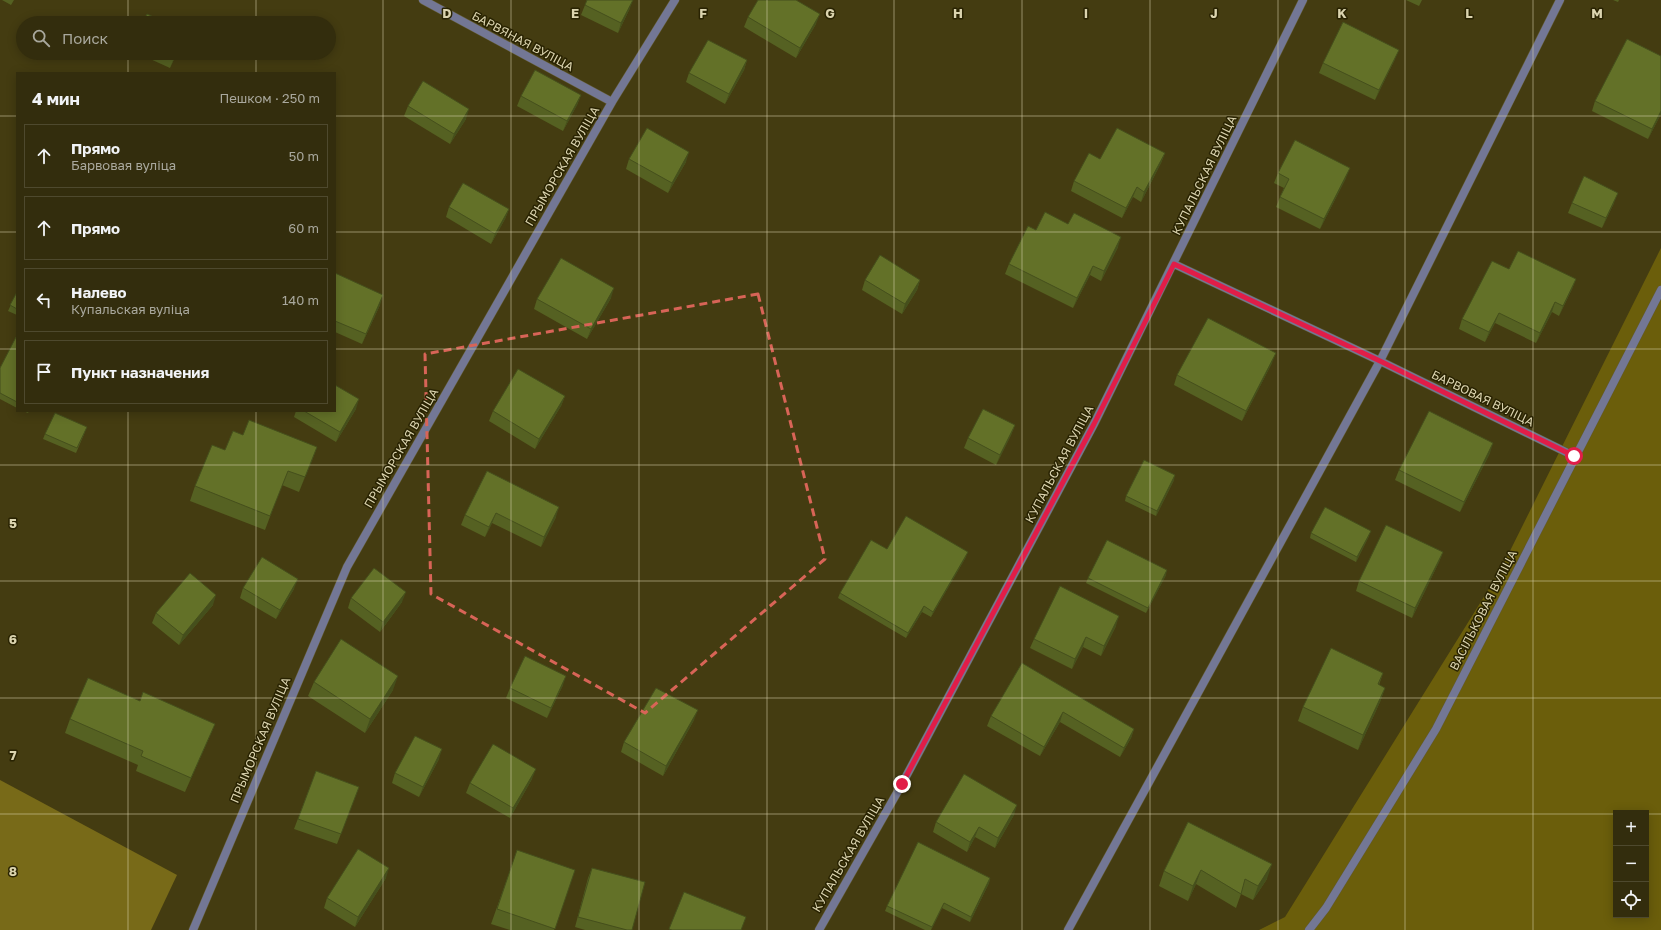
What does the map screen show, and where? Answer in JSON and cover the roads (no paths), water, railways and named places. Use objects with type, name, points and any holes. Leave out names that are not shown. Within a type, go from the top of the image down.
[{"type":"street","name":"БАРВЯНАЯ ВУЛІЦА","points":[[423,0],[612,102]]},
{"type":"street","name":"ПРЫМОРСКАЯ ВУЛІЦА","points":[[193,930],[347,567],[612,102],[675,0]]},
{"type":"street","name":"КУПАЛЬСКАЯ ВУЛІЦА","points":[[819,930],[902,784],[1094,424],[1303,0]]},
{"type":"street","points":[[1068,930],[1380,361],[1560,0]]},
{"type":"street","name":"БАРВОВАЯ ВУЛІЦА","points":[[1174,264],[1380,361],[1574,456]]},
{"type":"street","name":"ВАСІЛЬКОВАЯ ВУЛІЦА","points":[[1308,930],[1326,908],[1436,729],[1574,456],[1661,290]]}]
